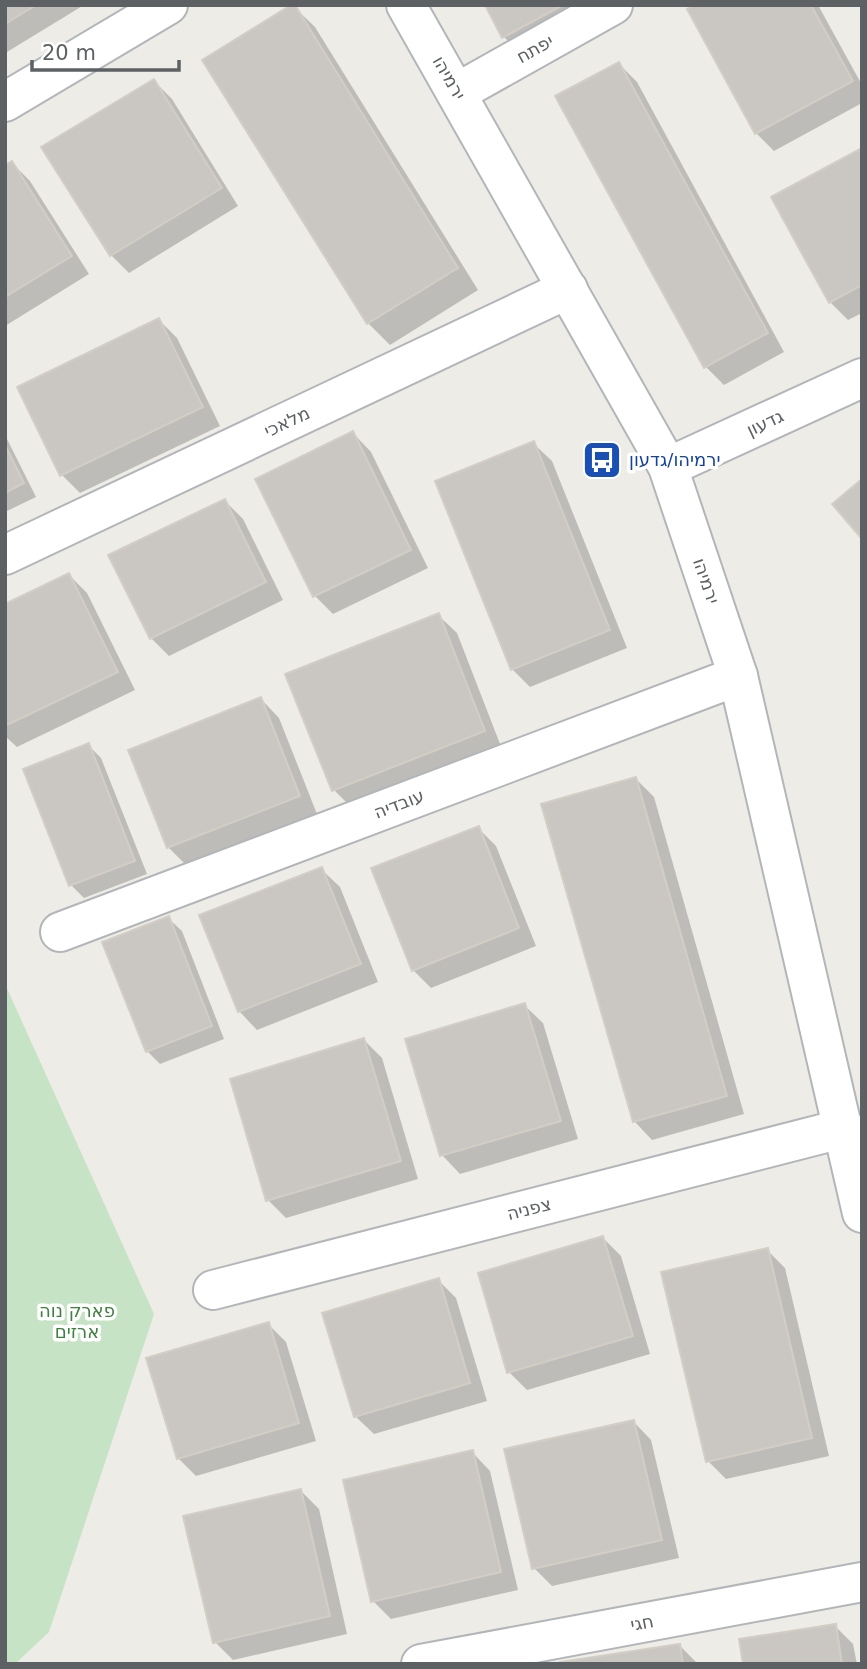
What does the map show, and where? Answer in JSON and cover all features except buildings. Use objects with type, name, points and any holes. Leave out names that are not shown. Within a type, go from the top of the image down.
[{"type":"street","points":[[5,102],[168,5]]},
{"type":"street","name":"ירמיהו","points":[[406,5],[458,92],[668,467],[738,676],[845,1128],[861,1210]]},
{"type":"street","name":"יפתח","points":[[458,92],[613,5]]},
{"type":"street","name":"מלאכי","points":[[5,555],[568,289]]},
{"type":"street","name":"גדעון","points":[[668,467],[862,378]]},
{"type":"street","name":"עובדיה","points":[[60,932],[738,676]]},
{"type":"street","name":"צפניה","points":[[213,1290],[845,1128]]},
{"type":"street","name":"חגי","points":[[421,1664],[862,1582]]},
{"type":"green space","name":"פארק נוה ארזים","points":[[5,984],[154,1314],[49,1632],[15,1664],[5,1664]]},
{"type":"place","name":"ירמיהו/גדעון","points":[[602,460]]}]
